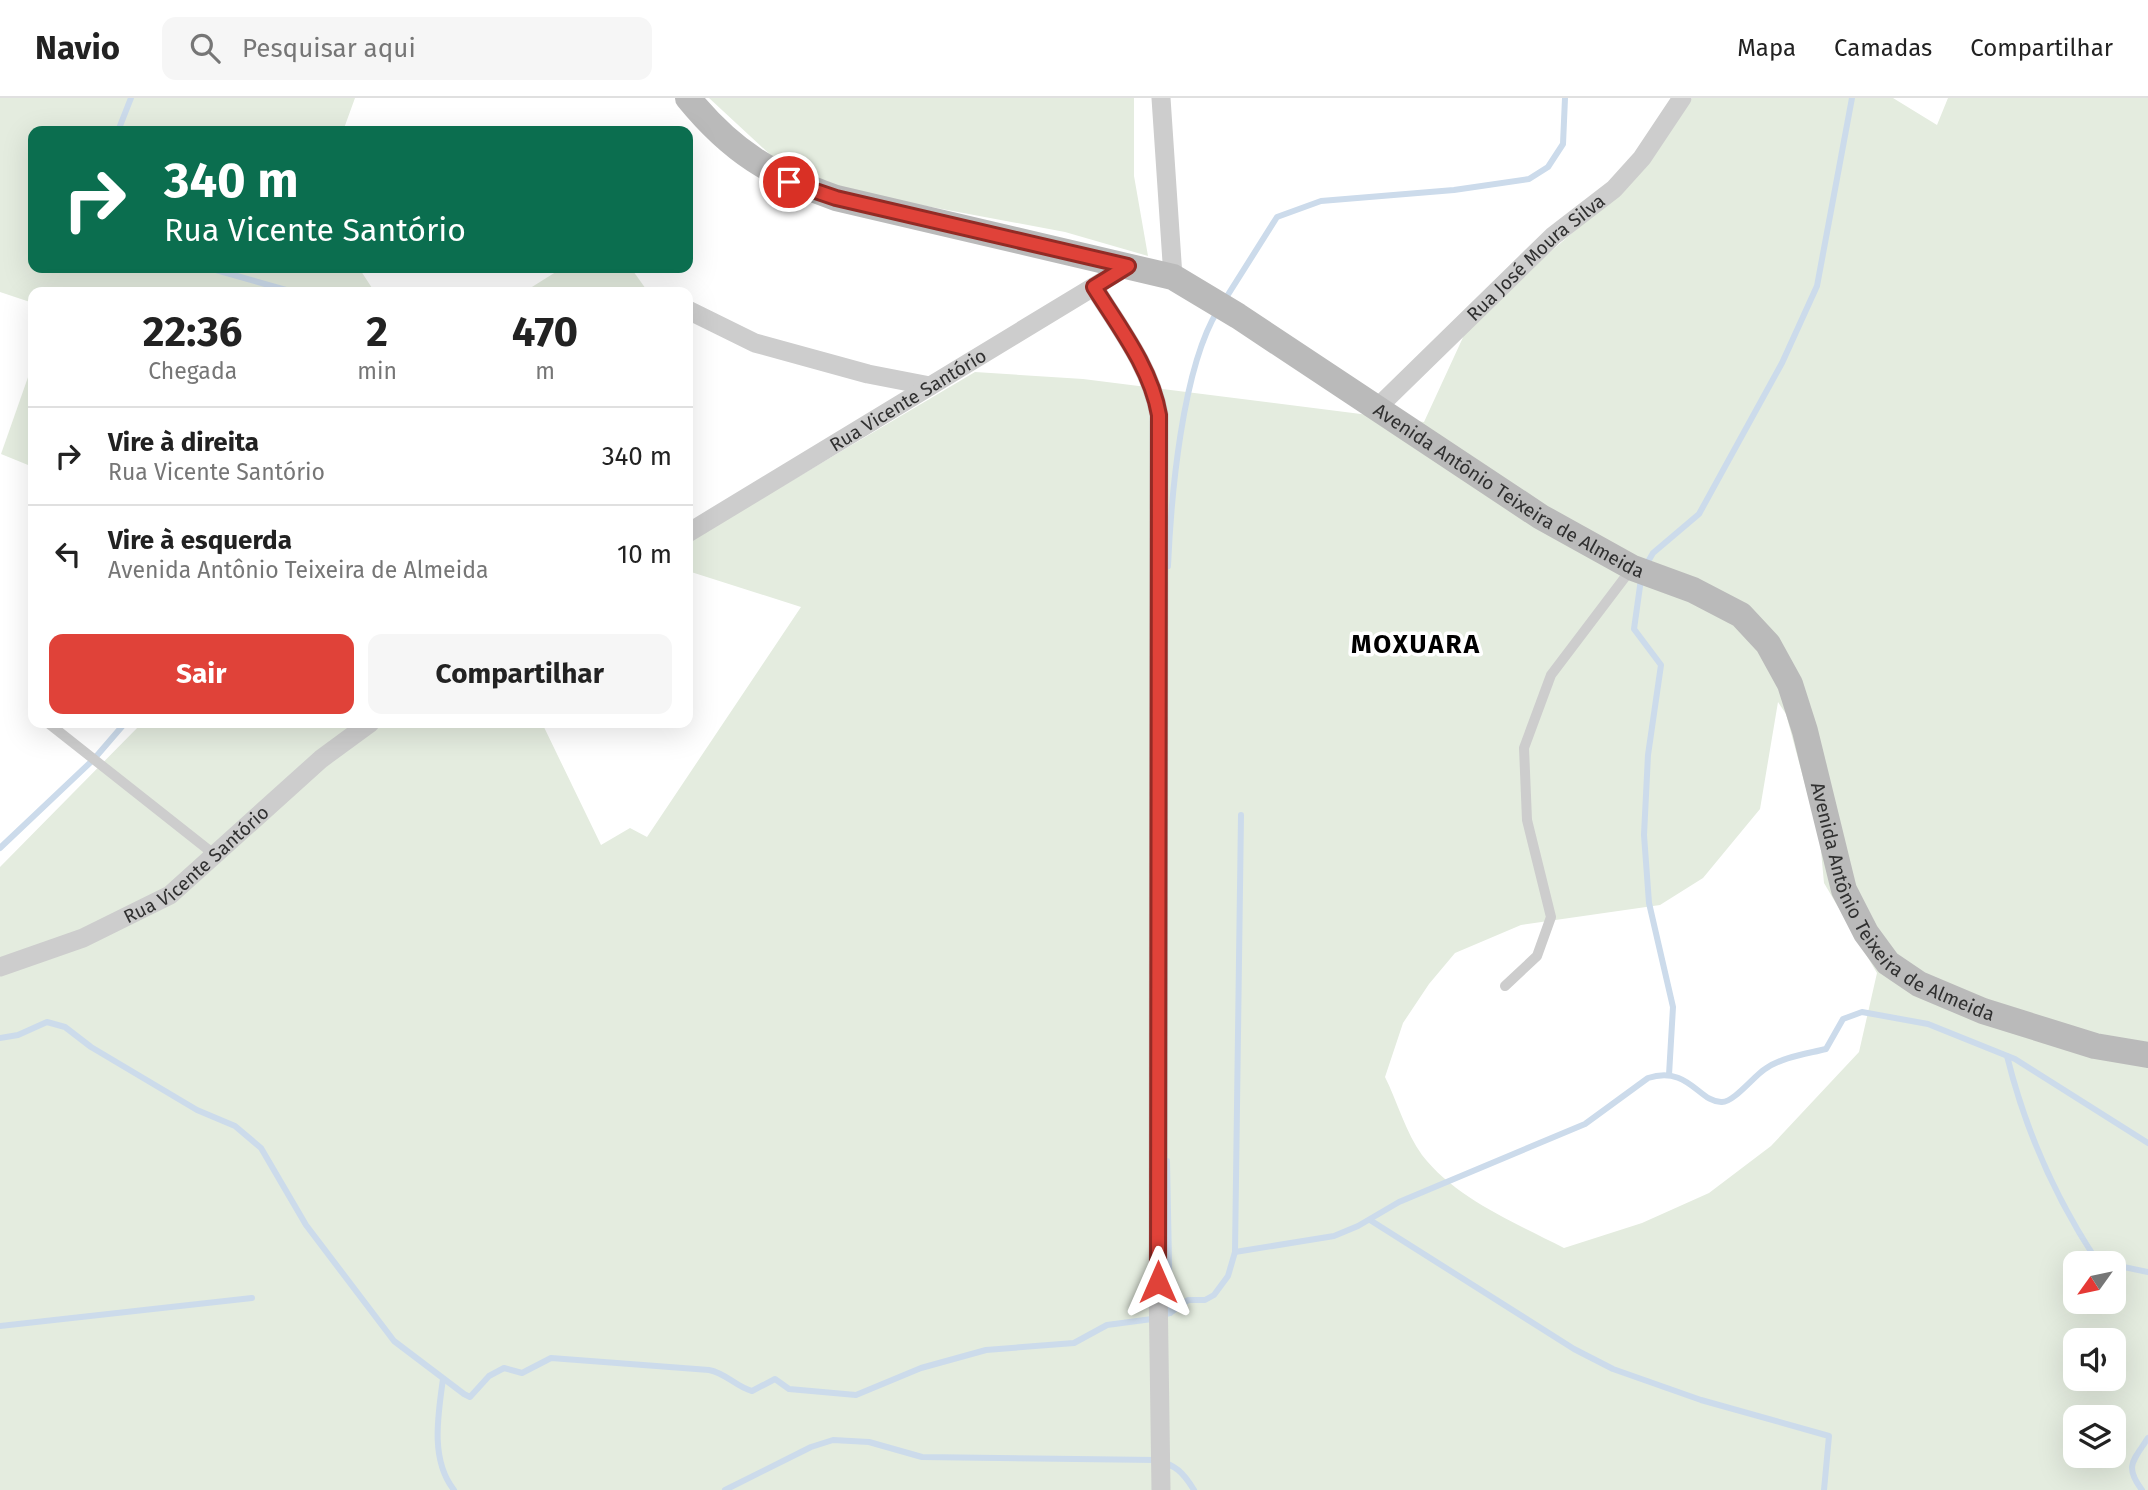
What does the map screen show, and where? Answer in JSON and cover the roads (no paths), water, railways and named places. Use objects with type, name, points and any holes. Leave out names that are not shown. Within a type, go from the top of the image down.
[{"type":"street","name":"Avenida Antônio Teixeira de Almeida","points":[[688,98],[742,154],[789,182],[836,198],[1173,277],[1238,316],[1541,517],[1633,568],[1693,590],[1741,615],[1768,644],[1790,684],[1805,731],[1844,890],[1866,933],[1888,963],[1919,984],[1983,1011],[2095,1046],[2148,1055]]},
{"type":"street","points":[[1161,98],[1173,277]]},
{"type":"street","name":"Rua José Moura Silva","points":[[1377,408],[1553,236],[1614,189],[1642,158],[1682,98]]},
{"type":"street","name":"Rua Vicente Santório","points":[[693,530],[1128,266]]},
{"type":"street","points":[[1094,287],[1147,374],[1155,393],[1159,415],[1158,1282],[1161,1490]]},
{"type":"street","points":[[693,312],[755,343],[868,374],[930,386]]},
{"type":"street","name":"Rua Vicente Santório","points":[[0,967],[83,938],[145,910],[170,895],[321,759],[363,728]]},
{"type":"lane","points":[[1505,986],[1537,956],[1550,917],[1527,820],[1524,748],[1551,676],[1633,568]]},
{"type":"lane","points":[[54,728],[215,855]]},
{"type":"waterway","points":[[120,126],[131,98]]},
{"type":"waterway","points":[[1224,301],[1277,217],[1321,201],[1454,190],[1529,179],[1548,167],[1563,144],[1565,98]]},
{"type":"waterway","points":[[1646,565],[1653,553],[1699,514],[1782,363],[1817,286],[1852,98]]},
{"type":"waterway","points":[[226,273],[276,287]]},
{"type":"waterway","points":[[1168,566],[1172,505],[1187,398],[1195,365],[1218,310]]},
{"type":"waterway","points":[[1641,579],[1634,629],[1661,665],[1648,755],[1644,835],[1649,903],[1673,1007],[1669,1075]]},
{"type":"waterway","points":[[0,848],[94,759],[121,728]]},
{"type":"waterway","points":[[0,1038],[18,1035],[47,1022],[65,1027],[91,1047],[197,1110],[235,1126],[261,1148],[306,1225],[394,1341],[470,1397],[489,1376],[504,1368],[522,1373],[551,1358],[709,1370],[752,1391],[775,1379],[789,1389],[856,1395],[921,1368],[986,1350],[1074,1343],[1107,1325],[1152,1319],[1170,1313],[1188,1300],[1205,1300],[1214,1295],[1228,1276],[1235,1252],[1241,815]]},
{"type":"waterway","points":[[1235,1252],[1334,1236],[1358,1226],[1399,1202],[1585,1124],[1648,1078],[1674,1076],[1714,1101],[1727,1101],[1772,1065],[1794,1056],[1826,1049],[1843,1019],[1862,1012],[1928,1024],[2015,1059],[2148,1143]]},
{"type":"waterway","points":[[2007,1056],[2043,1163],[2091,1251]]},
{"type":"waterway","points":[[1167,1161],[1170,1313]]},
{"type":"waterway","points":[[1370,1220],[1574,1349],[1613,1369],[1701,1400],[1829,1436],[1824,1490]]},
{"type":"waterway","points":[[2126,1267],[2148,1272]]},
{"type":"waterway","points":[[0,1326],[252,1298]]},
{"type":"waterway","points":[[443,1379],[438,1422],[439,1451],[441,1465],[454,1490]]},
{"type":"waterway","points":[[2142,1490],[2132,1469],[2138,1452],[2148,1438]]},
{"type":"waterway","points":[[725,1490],[811,1447],[833,1440],[869,1442],[922,1457],[1155,1460],[1178,1470],[1194,1490]]},
{"type":"district","name":"MOXUARA","points":[[1416,644]]}]
